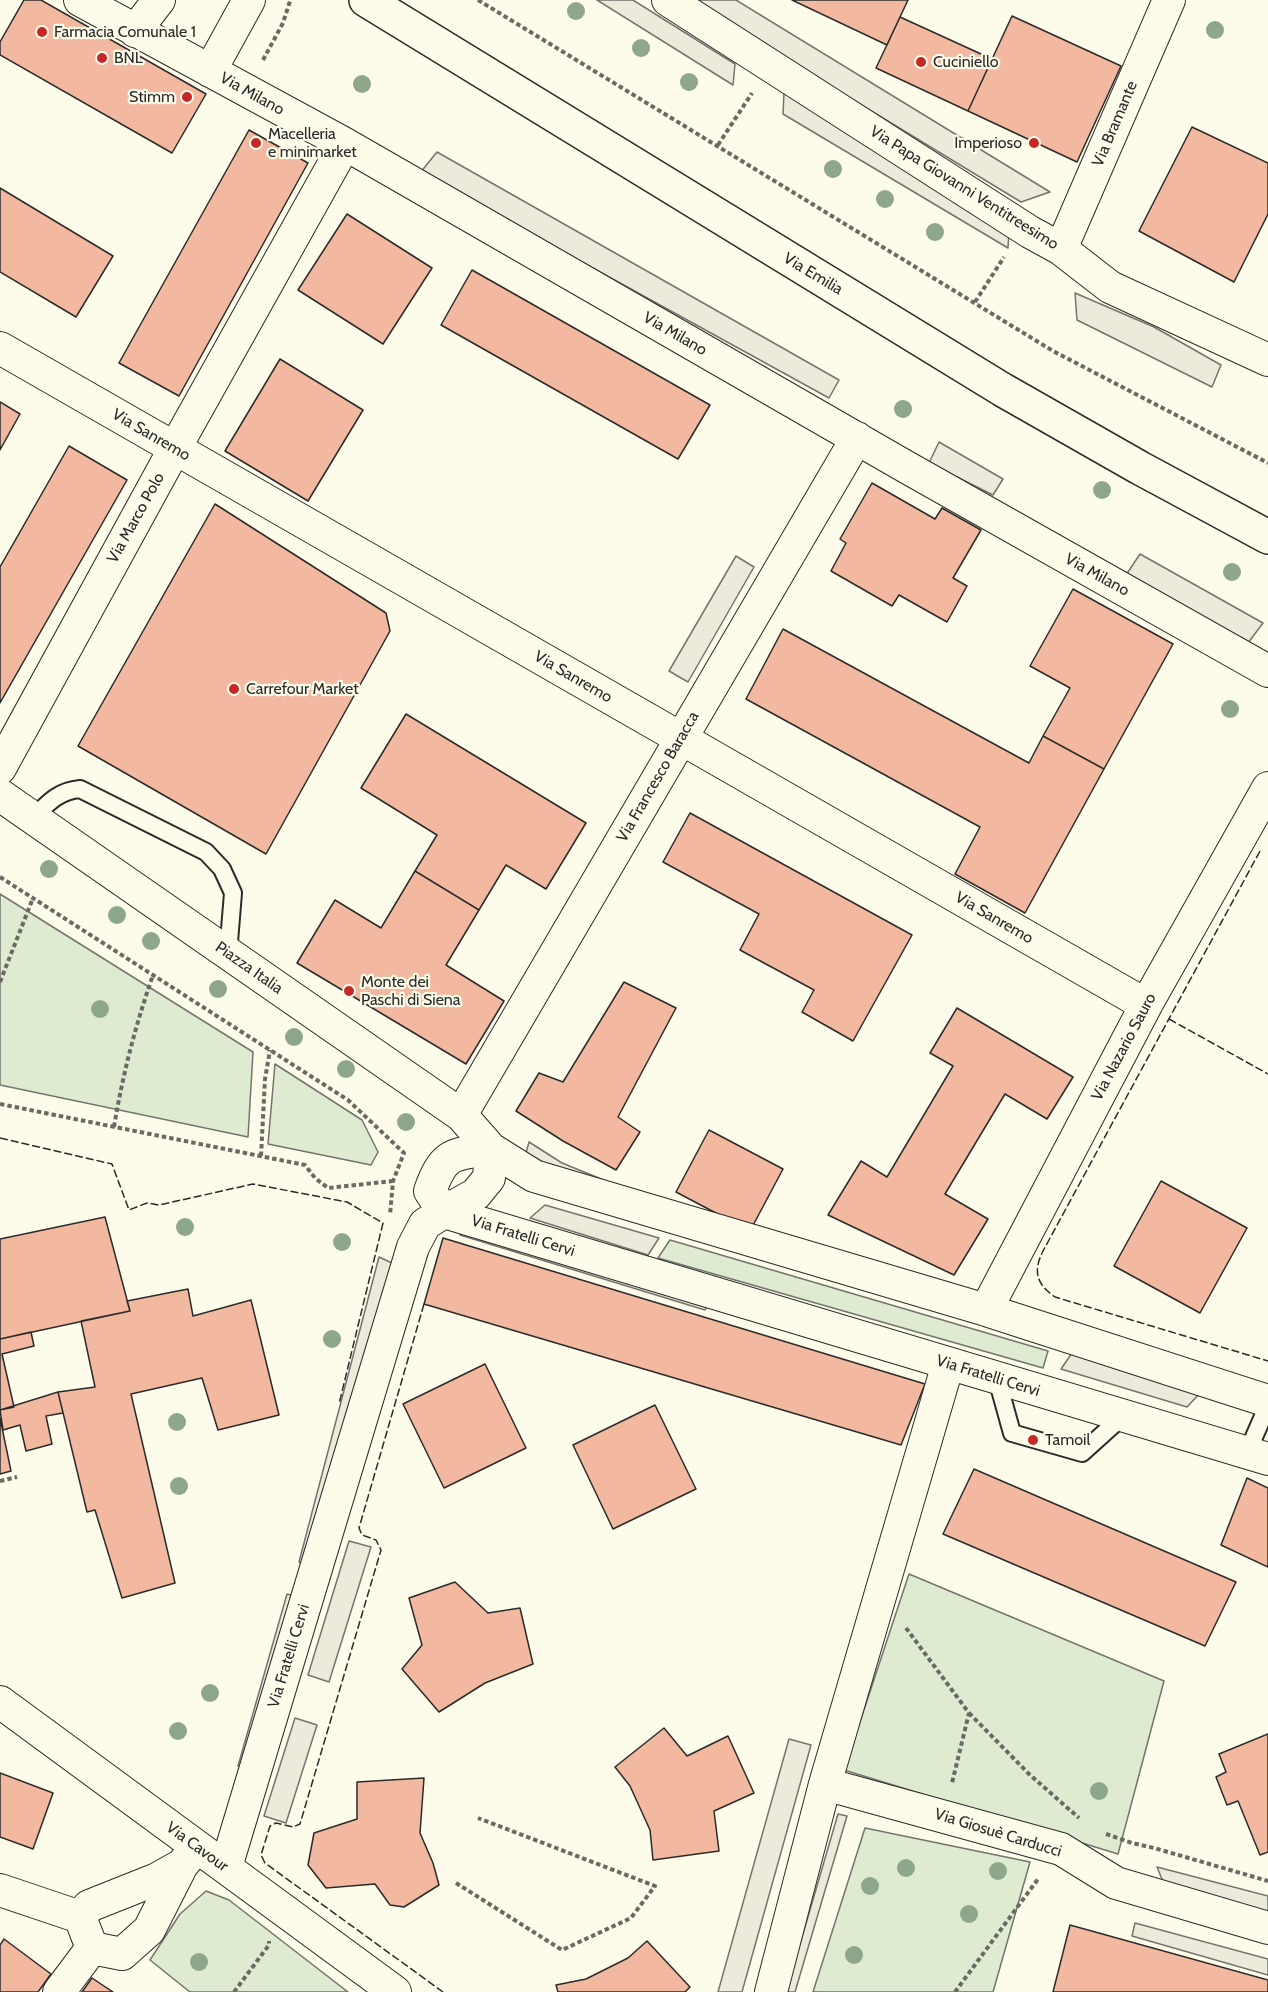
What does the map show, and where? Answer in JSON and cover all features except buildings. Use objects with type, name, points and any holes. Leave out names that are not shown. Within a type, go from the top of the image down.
[{"type":"main road","name":"Via Emilia","points":[[366,0],[1003,390],[1268,537]]},
{"type":"street","name":"Via Milano","points":[[80,0],[345,144],[856,438],[1268,671]]},
{"type":"street","points":[[135,31],[159,0]]},
{"type":"street","points":[[210,71],[249,0]]},
{"type":"street","name":"Via Papa Giovanni Ventitreesimo","points":[[668,0],[1030,232],[1061,249],[1110,287],[1268,360]]},
{"type":"street","name":"Via Bramante","points":[[1061,249],[1169,0]]},
{"type":"street","name":"Via Marco Polo","points":[[0,768],[345,144]]},
{"type":"street","name":"Via Sanremo","points":[[0,348],[1146,1005]]},
{"type":"street","name":"Via Francesco Baracca","points":[[461,1115],[856,438]]},
{"type":"street","name":"Via Nazario Sauro","points":[[986,1310],[1146,1005],[1268,788]]},
{"type":"street","name":"Piazza Italia","points":[[0,795],[461,1115],[491,1149]]},
{"type":"street","points":[[491,1149],[489,1178],[476,1194],[444,1212],[430,1191],[438,1170],[455,1154],[491,1149],[534,1176],[986,1310],[1268,1403]]},
{"type":"street","name":"Via Fratelli Cervi","points":[[226,1867],[413,1247],[425,1224],[444,1212],[1257,1456]]},
{"type":"street","points":[[771,1992],[825,1784],[948,1364]]},
{"type":"street","name":"Via Cavour","points":[[0,1702],[190,1856],[226,1867],[395,1992]]},
{"type":"street","name":"Via Giosuè Carducci","points":[[825,1784],[1061,1849],[1116,1883],[1268,1928]]},
{"type":"street","points":[[80,1917],[89,1906],[157,1879],[190,1856]]},
{"type":"street","points":[[92,1948],[122,1954],[149,1930],[190,1856]]},
{"type":"street","points":[[0,1890],[80,1917]]},
{"type":"street","points":[[80,1917],[92,1948]]},
{"type":"street","points":[[58,1992],[92,1948]]},
{"type":"lane","points":[[33,818],[53,797],[67,790],[80,789],[206,852],[222,869],[232,893],[228,954]]},
{"type":"lane","points":[[997,1379],[1012,1432],[1082,1454],[1123,1416]]},
{"type":"lane","points":[[1257,1456],[1268,1403]]},
{"type":"path","points":[[478,0],[1053,351],[1268,463]]},
{"type":"path","points":[[247,91],[283,22],[290,1]]},
{"type":"path","points":[[718,145],[770,64]]},
{"type":"path","points":[[975,302],[1002,257],[1016,255],[1030,232]]},
{"type":"path","points":[[0,877],[348,1100],[404,1153],[393,1181],[389,1232],[413,1247]]},
{"type":"path","points":[[0,982],[33,898]]},
{"type":"path","points":[[114,1127],[124,1070],[153,975]]},
{"type":"path","points":[[261,1156],[265,1079],[270,1050]]},
{"type":"path","points":[[0,1104],[305,1165],[315,1178],[328,1188],[393,1181]]},
{"type":"path","points":[[0,1481],[16,1477]]},
{"type":"path","points":[[904,1625],[969,1713],[1029,1774],[1082,1821]]},
{"type":"path","points":[[952,1786],[969,1713]]},
{"type":"path","points":[[456,1883],[562,1950],[632,1918],[655,1886],[478,1818]]},
{"type":"path","points":[[1101,1832],[1132,1843],[1268,1881]]},
{"type":"path","points":[[955,1992],[1061,1849]]},
{"type":"path","points":[[234,1992],[269,1945],[271,1922],[280,1908]]},
{"type":"green space","points":[[0,894],[253,1052],[248,1137],[0,1085]]},
{"type":"green space","points":[[275,1064],[362,1120],[378,1152],[371,1165],[268,1144]]},
{"type":"green space","points":[[670,1240],[1048,1351],[1043,1368],[658,1258]]},
{"type":"green space","points":[[909,1574],[1164,1681],[1118,1854],[844,1770]]},
{"type":"green space","points":[[865,1828],[1030,1862],[993,1992],[813,1992]]},
{"type":"green space","points":[[206,1891],[229,1900],[348,1992],[190,1992],[150,1960],[180,1914]]},
{"type":"shaded area","points":[[597,0],[633,0],[735,64],[733,85]]},
{"type":"shaded area","points":[[689,0],[736,0],[1050,192],[1021,202]]},
{"type":"shaded area","points":[[784,92],[1009,231],[1008,248],[783,114]]},
{"type":"shaded area","points":[[437,152],[839,380],[829,398],[420,173]]},
{"type":"shaded area","points":[[1075,293],[1154,327],[1221,365],[1212,387],[1077,320]]},
{"type":"shaded area","points":[[939,442],[1003,479],[993,495],[929,463]]},
{"type":"shaded area","points":[[1140,554],[1263,623],[1248,643],[1126,575]]},
{"type":"shaded area","points":[[736,556],[754,567],[688,682],[669,671]]},
{"type":"shaded area","points":[[529,1142],[562,1163],[616,1185],[556,1169],[526,1153]]},
{"type":"shaded area","points":[[545,1205],[659,1238],[648,1255],[530,1218]]},
{"type":"shaded area","points":[[462,1227],[710,1301],[705,1310],[460,1235]]},
{"type":"shaded area","points":[[379,1257],[394,1264],[308,1566],[299,1562]]},
{"type":"shaded area","points":[[1072,1353],[1202,1391],[1187,1407],[1061,1369]]},
{"type":"shaded area","points":[[349,1541],[371,1547],[329,1682],[308,1675]]},
{"type":"shaded area","points":[[287,1594],[301,1598],[250,1768],[238,1766]]},
{"type":"shaded area","points":[[295,1718],[317,1725],[286,1823],[264,1816]]},
{"type":"shaded area","points":[[789,1739],[811,1745],[742,1992],[718,1992]]},
{"type":"shaded area","points":[[838,1814],[847,1816],[795,1992],[786,1992]]},
{"type":"shaded area","points":[[1157,1867],[1268,1896],[1268,1915],[1166,1889]]},
{"type":"shaded area","points":[[1135,1923],[1268,1959],[1268,1975],[1132,1936]]},
{"type":"fence","points":[[1260,851],[1043,1251],[1037,1271],[1040,1282],[1055,1297],[1268,1361]]},
{"type":"fence","points":[[1169,1019],[1268,1074]]},
{"type":"fence","points":[[0,1138],[112,1164],[129,1210],[147,1203],[159,1205],[253,1184],[347,1202],[383,1223],[339,1404]]},
{"type":"fence","points":[[424,1304],[359,1528],[362,1535],[376,1540],[381,1550],[300,1824],[293,1827],[276,1823],[270,1826],[261,1855],[265,1863],[443,1992]]},
{"type":"place","name":"Farmacia Comunale 1","points":[[42,32]]},
{"type":"place","name":"BNL","points":[[102,58]]},
{"type":"place","name":"Cuciniello","points":[[921,62]]},
{"type":"place","name":"Stimm","points":[[187,97]]},
{"type":"place","name":"Macelleria e minimarket","points":[[256,143]]},
{"type":"place","name":"Imperioso","points":[[1034,143]]},
{"type":"place","name":"Carrefour Market","points":[[234,689]]},
{"type":"place","name":"Monte dei Paschi di Siena","points":[[349,991]]},
{"type":"place","name":"Tamoil","points":[[1033,1440]]}]
